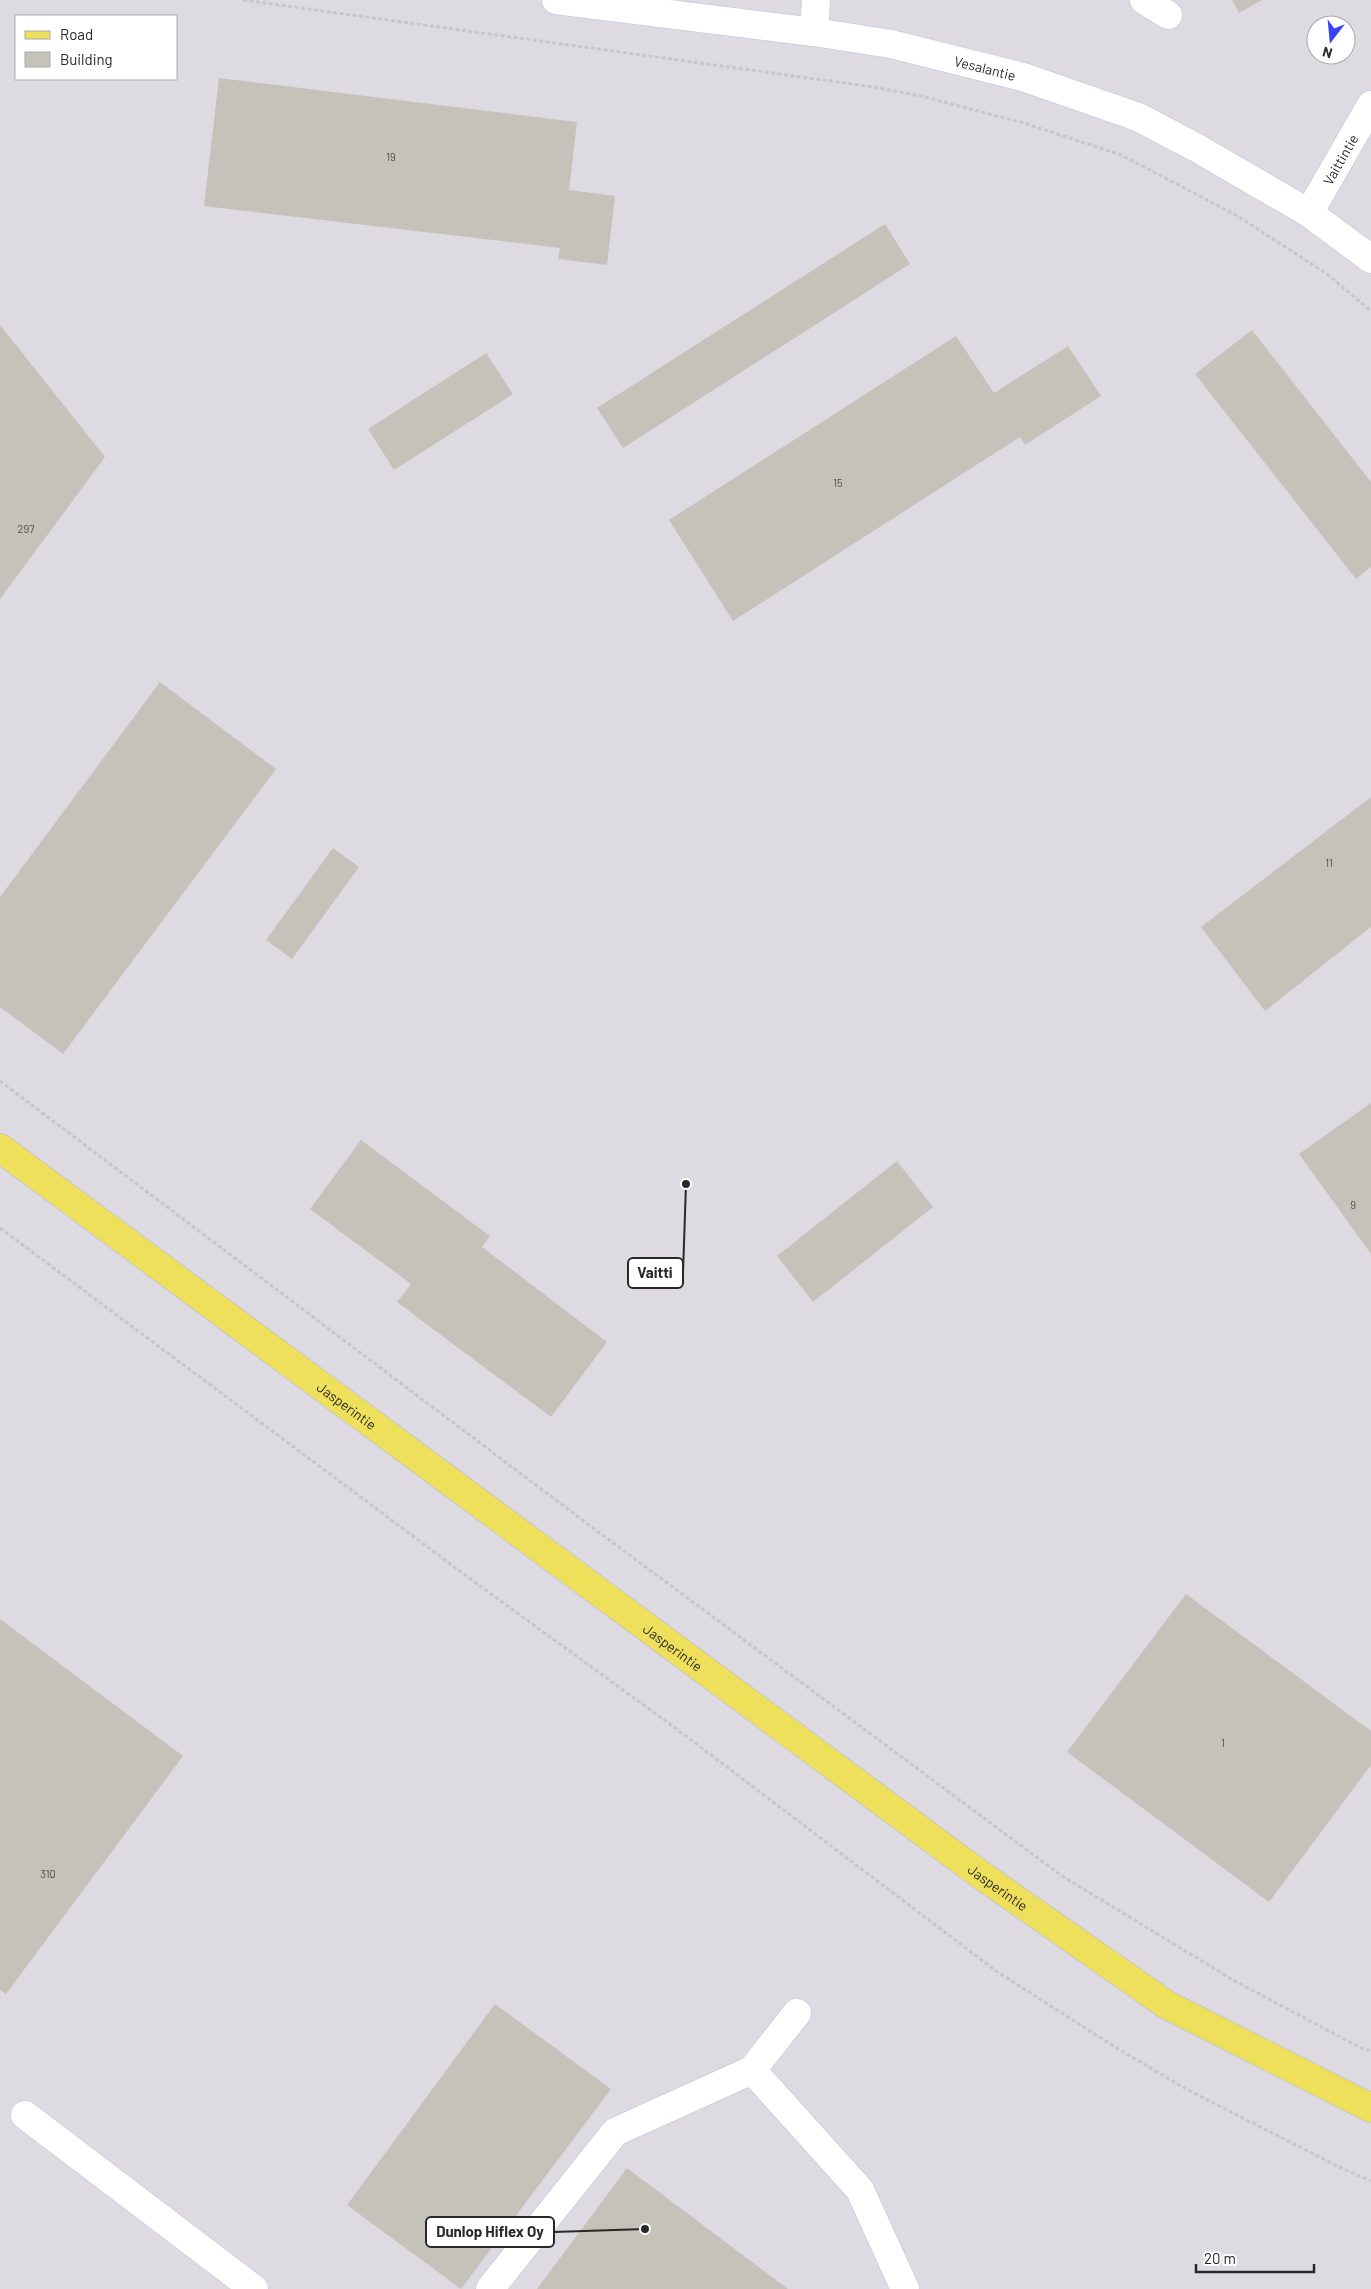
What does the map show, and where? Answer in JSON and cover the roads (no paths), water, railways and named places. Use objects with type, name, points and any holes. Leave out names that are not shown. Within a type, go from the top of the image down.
[{"type":"main road","name":"Jasperintie","points":[[0,1148],[981,1875],[1168,2005],[1371,2108]]},
{"type":"street","name":"Vesalantie","points":[[556,0],[814,32],[891,44],[1023,77],[1138,117],[1197,148],[1309,213],[1371,259]]},
{"type":"street","points":[[814,32],[816,0]]},
{"type":"street","points":[[1144,0],[1168,15]]},
{"type":"street","name":"Vaittintie","points":[[1309,213],[1371,105]]},
{"type":"street","points":[[490,2289],[615,2132],[752,2070],[797,2013]]},
{"type":"street","points":[[752,2070],[860,2190],[905,2289]]},
{"type":"street","points":[[25,2115],[254,2289]]},
{"type":"place","name":"Vaitti","points":[[686,1184]]},
{"type":"place","name":"Dunlop Hiflex Oy","points":[[645,2229]]}]
